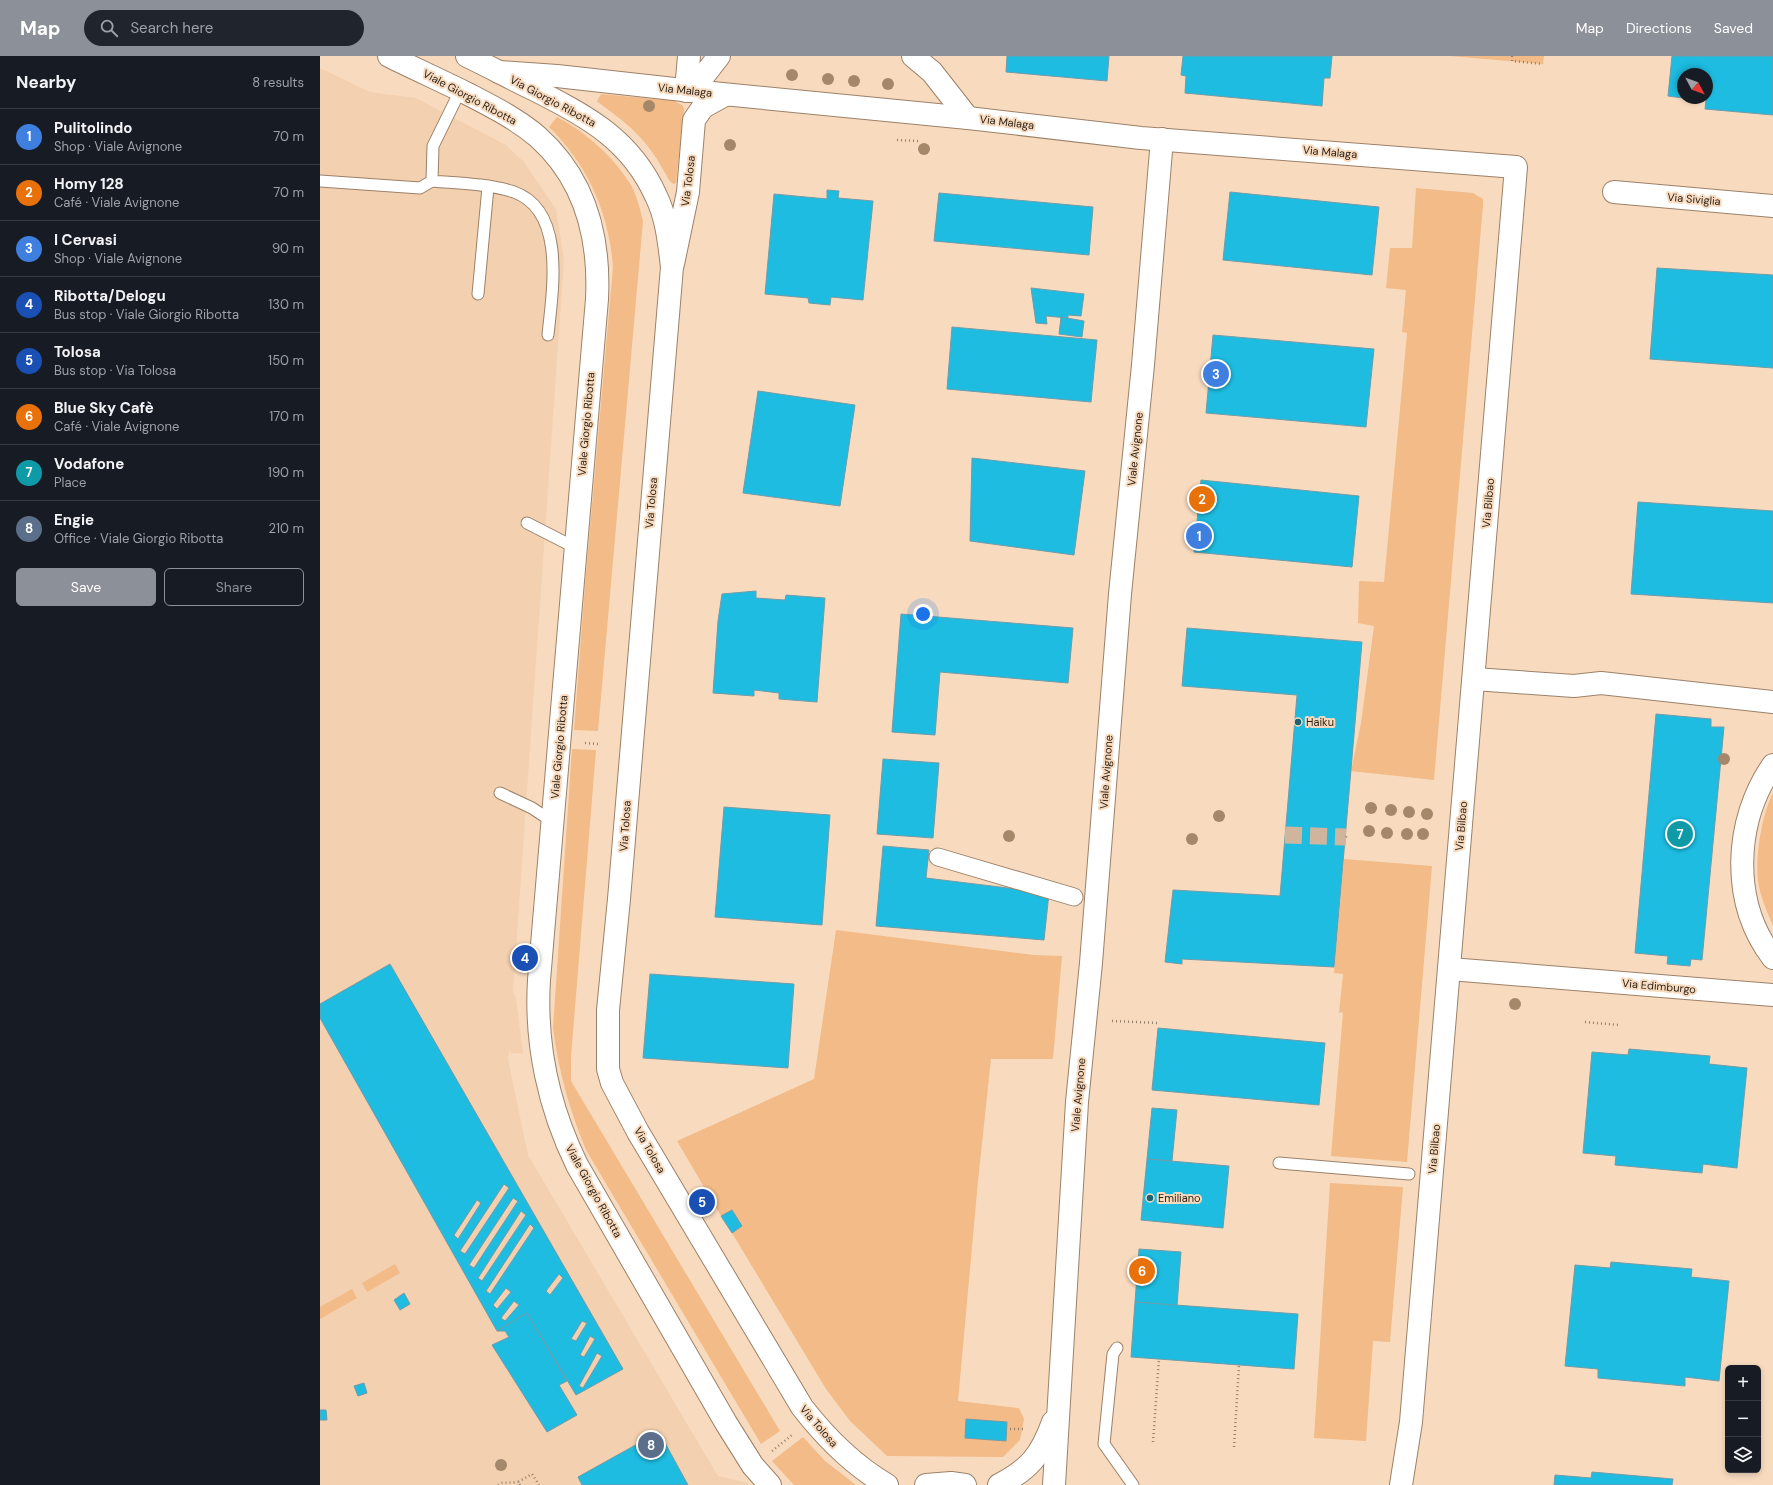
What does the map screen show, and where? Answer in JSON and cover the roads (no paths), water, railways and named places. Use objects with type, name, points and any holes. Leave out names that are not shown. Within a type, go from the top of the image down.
[{"type":"street","name":"Viale Giorgio Ribotta","points":[[389,56],[509,116],[548,146],[575,184],[585,205],[592,229],[598,274],[597,299],[538,997],[543,1066],[555,1110],[577,1165],[730,1428],[753,1466],[770,1485]]},
{"type":"street","name":"Via Giorgio Ribotta","points":[[467,56],[584,115],[610,134],[623,147],[636,163],[656,196],[669,236],[672,267]]},
{"type":"street","points":[[689,56],[689,91]]},
{"type":"street","points":[[689,91],[719,56]]},
{"type":"street","points":[[913,56],[932,72],[968,118]]},
{"type":"street","name":"Via Malaga","points":[[499,72],[557,76],[725,95],[968,118],[1162,139],[1516,167]]},
{"type":"street","name":"Via Tolosa","points":[[725,95],[703,107],[694,120],[687,198],[672,267],[619,899],[608,1010],[608,1069],[612,1083],[624,1108],[802,1407],[816,1426],[840,1450],[887,1485]]},
{"type":"street","name":"Viale Avignone","points":[[1054,1485],[1077,1102],[1092,947],[1120,594],[1143,365],[1162,139]]},
{"type":"street","name":"Via Bilbao","points":[[1401,1485],[1411,1422],[1516,167]]},
{"type":"street","name":"Via Siviglia","points":[[1614,192],[1773,206]]},
{"type":"street","points":[[1474,679],[1574,686],[1601,683],[1773,702]]},
{"type":"street","points":[[1773,765],[1758,790],[1749,814],[1743,839],[1742,864],[1743,881],[1751,916],[1764,944],[1773,958]]},
{"type":"street","points":[[938,857],[1074,897]]},
{"type":"street","name":"Via Edimburgo","points":[[1450,968],[1773,995]]},
{"type":"street","name":"Viale Avignone","points":[[999,1485],[1018,1474],[1034,1458],[1045,1440],[1058,1405]]},
{"type":"street","points":[[926,1485],[951,1483],[965,1485]]},
{"type":"lane","points":[[432,181],[433,146],[460,91]]},
{"type":"lane","points":[[320,181],[420,188],[432,181],[488,187],[514,192],[524,197],[534,205],[544,219],[550,241],[554,268],[548,335]]},
{"type":"lane","points":[[478,294],[488,187]]},
{"type":"lane","points":[[527,522],[576,548]]},
{"type":"lane","points":[[500,793],[532,808],[553,822]]},
{"type":"lane","points":[[1279,1163],[1409,1174]]},
{"type":"lane","points":[[1117,1348],[1113,1354],[1104,1444],[1133,1485]]},
{"type":"tunnel","points":[[1285,835],[1346,837]]},
{"type":"place","name":"I Cervasi","points":[[1216,374]]},
{"type":"place","name":"Homy 128","points":[[1202,499]]},
{"type":"place","name":"Pulitolindo","points":[[1199,536]]},
{"type":"place","name":"Haiku","points":[[1298,722]]},
{"type":"place","name":"Vodafone","points":[[1680,834]]},
{"type":"place","name":"Ribotta/Delogu","points":[[525,958]]},
{"type":"place","name":"Emiliano","points":[[1150,1198]]},
{"type":"place","name":"Tolosa","points":[[702,1202]]},
{"type":"place","name":"Blue Sky Cafè","points":[[1142,1271]]},
{"type":"place","name":"Engie","points":[[651,1445]]}]
